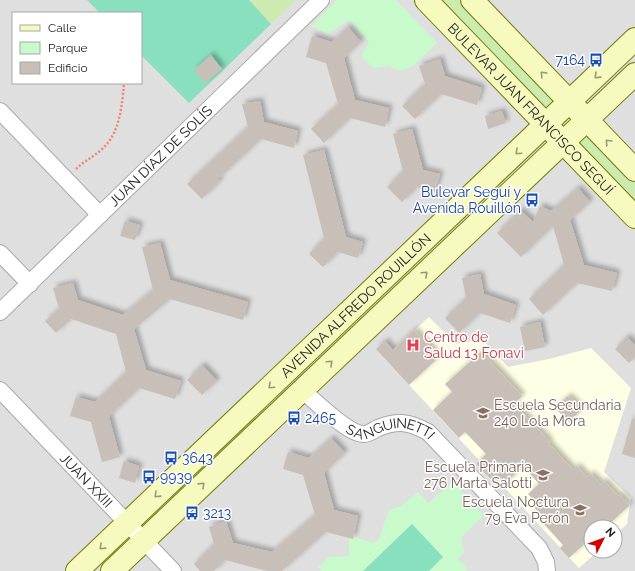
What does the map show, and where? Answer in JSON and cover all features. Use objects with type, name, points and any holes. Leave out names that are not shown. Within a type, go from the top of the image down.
[{"type":"street","name":"JUAN DÍAZ DE SOLÍS","points":[[0,312],[320,0]]},
{"type":"street","name":"BULEVAR JUAN FRANCISCO SEGUÍ","points":[[426,0],[635,217]]},
{"type":"street","points":[[472,0],[635,170]]},
{"type":"street","name":"AVENIDA ALFREDO ROUILLÓN","points":[[77,571],[635,39]]},
{"type":"street","name":"AVENIDA ALFREDO ROUILLÓN","points":[[112,571],[635,74]]},
{"type":"street","points":[[0,111],[100,215]]},
{"type":"street","points":[[0,253],[30,284]]},
{"type":"street","name":"JUAN XXIII","points":[[0,390],[173,571]]},
{"type":"street","name":"SANGUINETTI","points":[[302,390],[338,421],[351,430],[364,434],[396,423],[413,424],[428,432],[539,548],[546,562],[547,571]]},
{"type":"path","points":[[67,180],[78,167],[102,150],[114,133],[122,108],[124,84]]},
{"type":"shaded area","points":[[0,0],[635,0],[635,571],[0,571]]},
{"type":"shaded area","points":[[429,317],[456,344],[482,339],[508,367],[549,359],[591,348],[631,388],[604,472],[631,498],[627,524],[623,528],[623,519],[583,519],[583,559],[589,559],[579,568],[503,486],[499,489],[476,464],[479,460],[384,358]]},
{"type":"green space","points":[[87,0],[249,0],[271,24],[189,103],[142,56],[142,12],[99,12]]},
{"type":"green space","points":[[249,0],[296,0],[271,24]]},
{"type":"green space","points":[[337,0],[396,0],[437,43],[414,65],[401,71],[389,66],[374,68],[361,56],[369,42],[349,20],[328,34],[311,26]]},
{"type":"green space","points":[[426,0],[472,0],[635,170],[635,217]]},
{"type":"green space","points":[[453,482],[484,515],[461,538],[464,552],[458,559],[468,569],[466,571],[321,571],[318,567],[329,557],[349,556],[349,535],[372,543],[379,539],[389,510],[401,506],[418,492],[428,503]]},
{"type":"green space","points":[[412,524],[443,557],[429,571],[363,571]]},
{"type":"building","points":[[348,27],[361,42],[344,58],[355,100],[389,108],[385,127],[350,118],[324,143],[311,129],[338,104],[326,63],[306,57],[312,36],[332,42]]},
{"type":"building","points":[[211,55],[222,69],[205,83],[194,70]]},
{"type":"building","points":[[440,59],[445,76],[482,88],[477,105],[441,94],[415,119],[402,106],[425,84],[419,66]]},
{"type":"building","points":[[260,101],[264,122],[298,131],[294,148],[261,139],[218,179],[220,181],[202,199],[187,184],[248,127],[242,104]]},
{"type":"building","points":[[502,111],[506,123],[488,129],[485,116]]},
{"type":"building","points":[[412,129],[423,170],[440,174],[435,192],[417,187],[402,202],[387,187],[403,171],[393,134]]},
{"type":"building","points":[[324,150],[346,237],[363,242],[358,258],[338,252],[323,267],[309,254],[324,238],[303,155]]},
{"type":"building","points":[[578,188],[590,202],[570,220],[584,265],[617,273],[612,291],[577,283],[543,315],[529,299],[564,265],[553,226],[521,257],[497,233],[520,210],[533,222],[540,206],[551,211]]},
{"type":"building","points":[[125,221],[140,225],[135,240],[120,236]]},
{"type":"building","points":[[160,243],[170,280],[248,302],[243,320],[170,299],[134,329],[146,370],[181,381],[175,399],[139,388],[109,417],[120,457],[102,462],[91,422],[70,416],[76,397],[95,402],[126,372],[116,334],[71,319],[56,333],[45,321],[59,309],[53,288],[73,283],[78,300],[123,315],[153,290],[142,247]]},
{"type":"building","points":[[480,274],[484,294],[516,305],[510,323],[480,313],[459,333],[445,318],[466,298],[462,278]]},
{"type":"building","points":[[540,322],[545,347],[525,351],[520,327]]},
{"type":"building","name":"Centro de Salud 13 Fonavi","points":[[414,330],[439,357],[409,385],[376,349],[385,341],[393,350]]},
{"type":"building","points":[[627,337],[635,345],[635,357],[629,363],[615,349]]},
{"type":"building","points":[[481,352],[522,396],[514,404],[550,442],[548,443],[573,470],[577,466],[587,477],[591,474],[601,484],[604,481],[618,496],[620,495],[630,505],[615,519],[583,519],[583,545],[569,558],[560,548],[563,545],[542,522],[545,519],[534,507],[538,504],[528,494],[539,484],[523,466],[500,489],[476,464],[486,454],[465,432],[459,438],[433,410],[452,392],[445,384]]},
{"type":"building","points":[[202,365],[217,381],[202,395],[187,380]]},
{"type":"building","points":[[568,396],[582,409],[569,422],[555,408]]},
{"type":"building","points":[[632,419],[635,419],[635,458],[622,454]]},
{"type":"building","points":[[331,438],[345,453],[324,473],[334,510],[358,516],[353,539],[326,532],[282,571],[267,571],[225,560],[214,571],[200,571],[194,564],[214,544],[209,527],[226,521],[233,543],[272,552],[315,515],[303,475],[283,469],[288,452],[309,458]]},
{"type":"building","points":[[124,461],[139,466],[135,483],[119,478]]},
{"type":"place","name":"7164","points":[[596,60]]},
{"type":"place","name":"Bulevar Seguí y Avenida Rouillón","points":[[532,200]]},
{"type":"place","name":"Centro de Salud 13 Fonavi","points":[[413,345]]},
{"type":"place","name":"Escuela Secundaria 240 Lola Mora","points":[[483,413]]},
{"type":"place","name":"2465","points":[[294,418]]},
{"type":"place","name":"3643","points":[[171,458]]},
{"type":"place","name":"Escuela Primaria 276 Marta Salotti","points":[[543,475]]},
{"type":"place","name":"9939","points":[[149,477]]},
{"type":"place","name":"Escuela Noctura 79 Eva Perón","points":[[580,510]]},
{"type":"place","name":"3213","points":[[192,513]]}]
